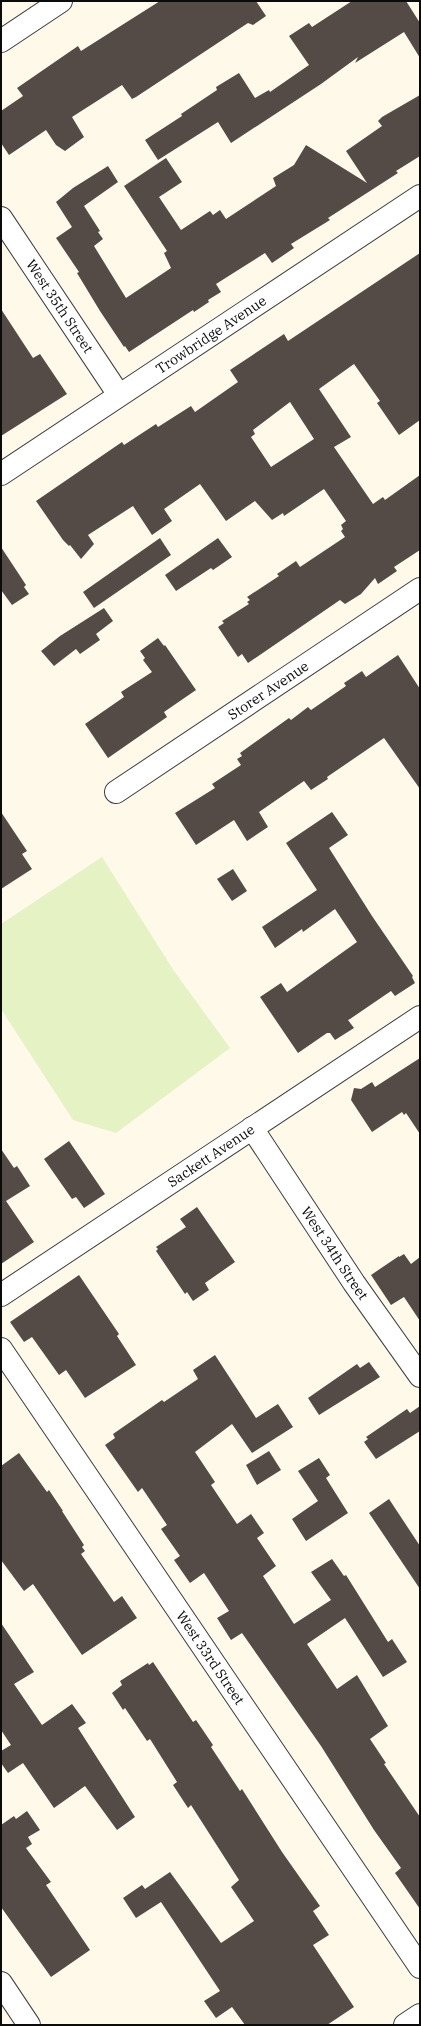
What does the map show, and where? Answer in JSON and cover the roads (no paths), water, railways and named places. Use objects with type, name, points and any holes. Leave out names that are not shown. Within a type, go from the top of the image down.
[{"type":"street","points":[[1,41],[61,1]]},
{"type":"street","name":"Trowbridge Avenue","points":[[1,474],[420,196]]},
{"type":"street","name":"West 35th Street","points":[[1,218],[119,395]]},
{"type":"street","name":"Storer Avenue","points":[[116,792],[420,589]]},
{"type":"street","name":"Sackett Avenue","points":[[1,1295],[420,1017]]},
{"type":"street","name":"West 34th Street","points":[[252,1128],[354,1283],[420,1376]]},
{"type":"street","name":"West 33rd Street","points":[[1,1349],[420,1967]]},
{"type":"street","points":[[1,1982],[30,2025]]},
{"type":"street","points":[[405,2025],[420,2015]]}]
